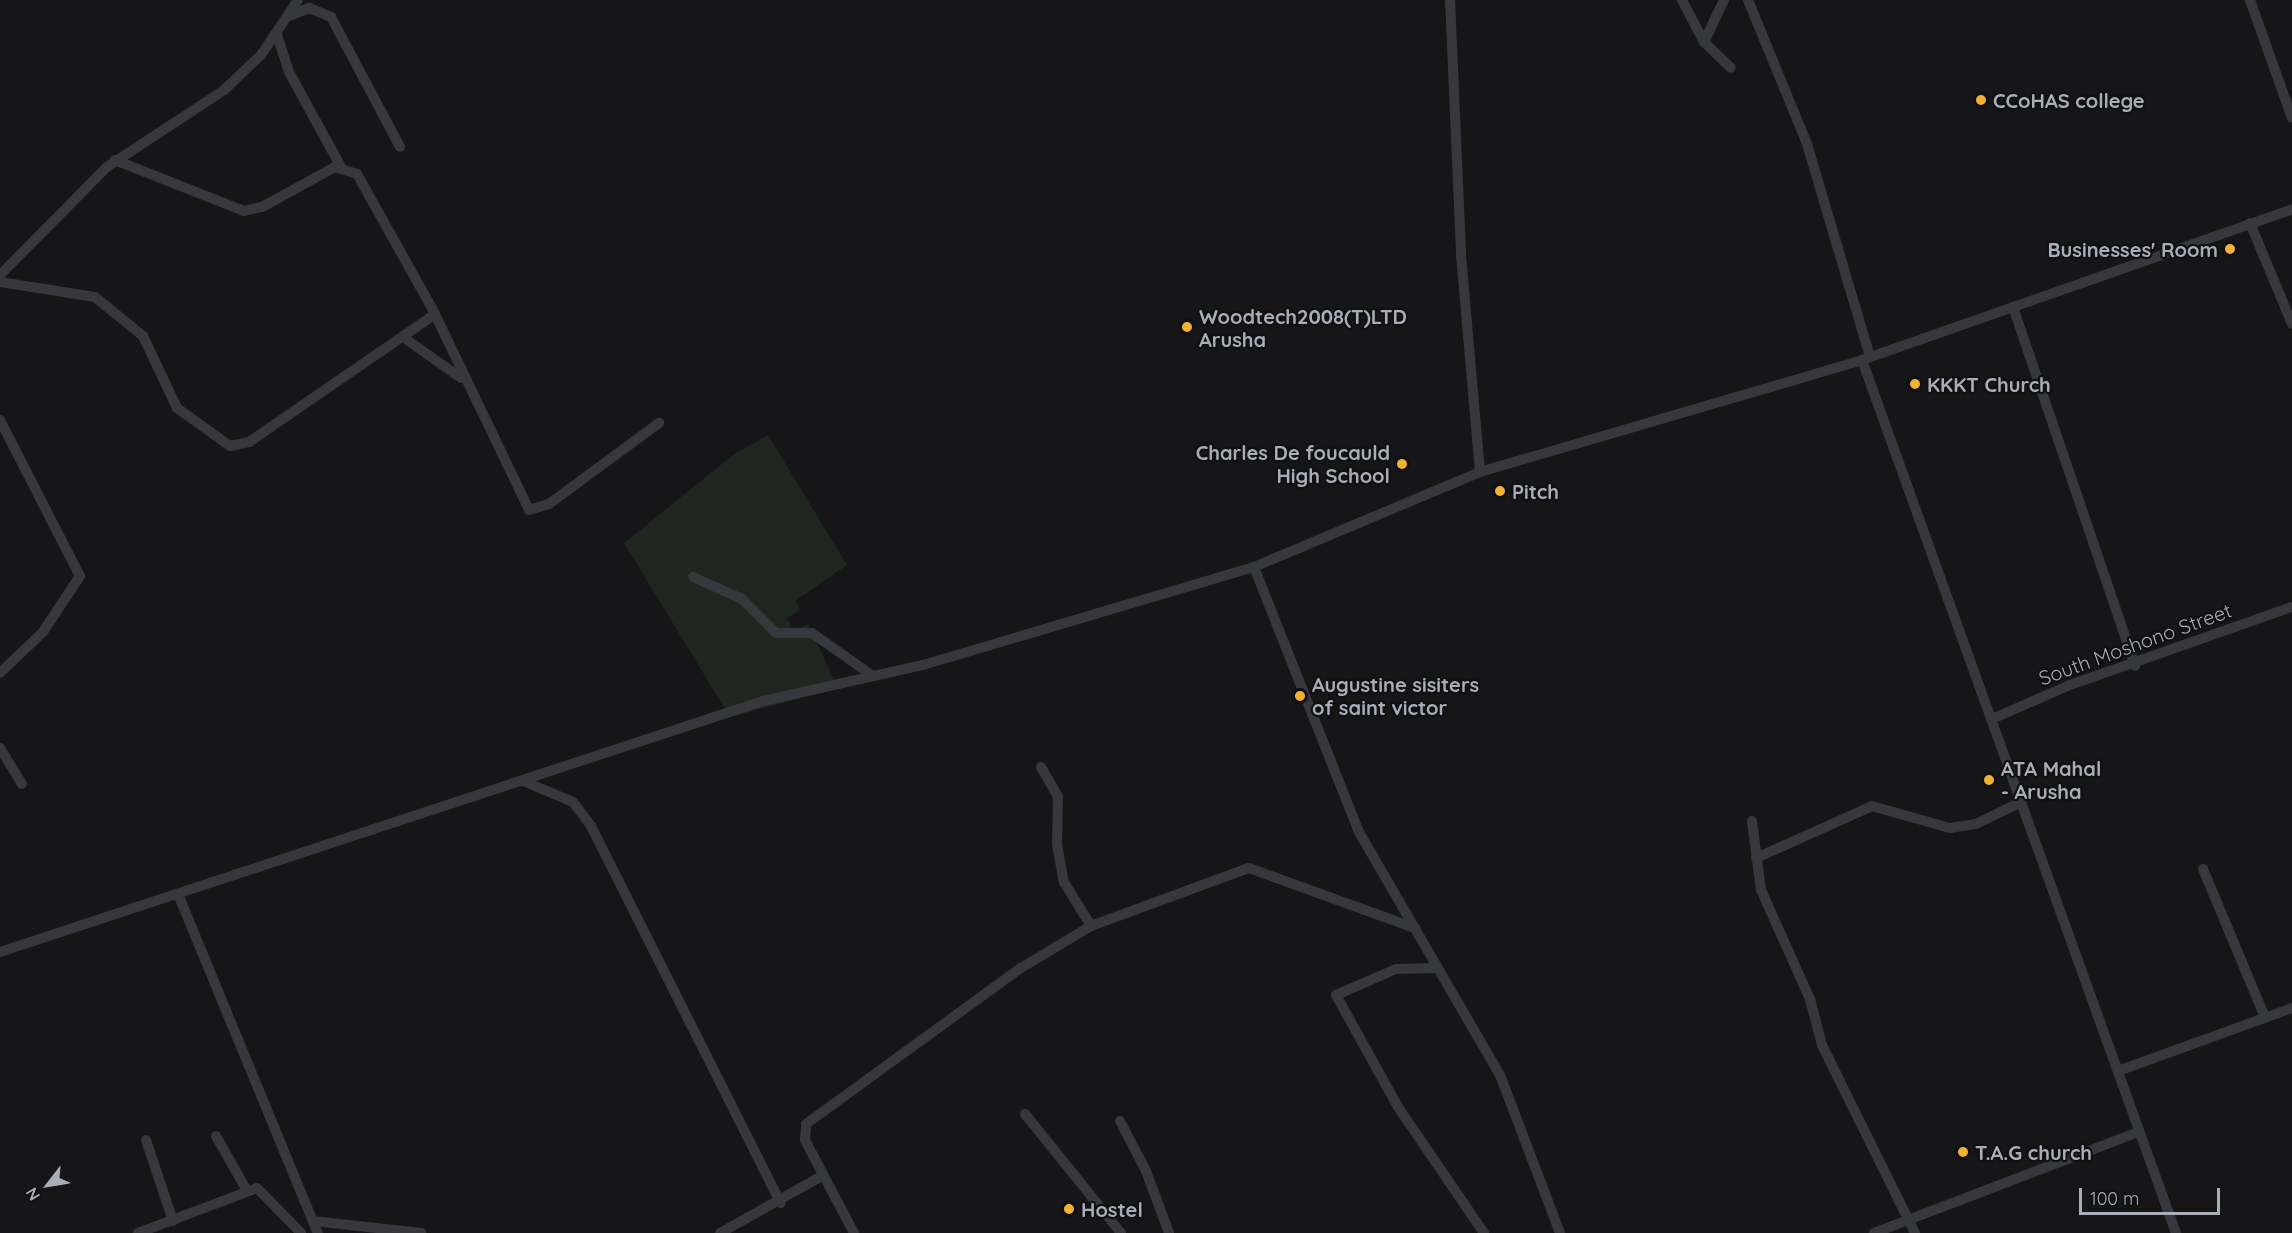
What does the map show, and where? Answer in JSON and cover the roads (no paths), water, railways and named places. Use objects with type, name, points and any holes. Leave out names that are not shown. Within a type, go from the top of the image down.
[{"type":"street","points":[[0,275],[115,160],[224,90],[277,35],[298,0]]},
{"type":"street","points":[[1450,0],[1461,255],[1480,472]]},
{"type":"street","points":[[1682,0],[1704,42],[1731,68]]},
{"type":"street","points":[[1704,42],[1724,0]]},
{"type":"street","points":[[1748,0],[1807,144],[1866,359],[1992,719],[2019,803],[2176,1233]]},
{"type":"street","points":[[2250,0],[2292,118]]},
{"type":"street","points":[[289,16],[309,8],[331,17],[400,147]]},
{"type":"street","points":[[277,35],[289,72],[341,167],[367,185],[435,315],[461,378],[524,502],[534,511],[659,423]]},
{"type":"street","points":[[115,160],[244,211],[341,167]]},
{"type":"street","points":[[0,952],[763,701],[873,676],[1254,567],[1480,472],[1866,359],[2292,209]]},
{"type":"street","points":[[2250,223],[2292,324]]},
{"type":"street","points":[[0,282],[95,297],[143,336],[177,408],[230,446],[249,442],[435,315]]},
{"type":"street","points":[[2013,307],[2135,666]]},
{"type":"street","points":[[403,337],[461,378]]},
{"type":"street","points":[[0,420],[80,576],[43,632],[0,673]]},
{"type":"street","points":[[1254,567],[1359,832],[1500,1075],[1560,1233]]},
{"type":"street","points":[[693,577],[742,599],[776,633],[812,633],[873,676]]},
{"type":"street","name":"South Moshono Street","points":[[1992,719],[2070,685],[2135,666],[2292,607]]},
{"type":"street","points":[[0,748],[22,784]]},
{"type":"street","points":[[1041,767],[1058,796],[1057,844],[1064,882],[1091,926]]},
{"type":"street","points":[[523,781],[573,802],[591,826],[781,1203]]},
{"type":"street","points":[[1756,858],[1872,806],[1950,828],[1976,824],[2019,803]]},
{"type":"street","points":[[1752,821],[1761,890],[1810,999],[1826,1053],[1915,1233]]},
{"type":"street","points":[[854,1233],[805,1140],[806,1124],[1021,968],[1091,926],[1250,868],[1415,928]]},
{"type":"street","points":[[2204,868],[2265,1017]]},
{"type":"street","points":[[178,894],[318,1233]]},
{"type":"street","points":[[1437,968],[1396,969],[1339,991],[1337,997],[1398,1107],[1484,1233]]},
{"type":"street","points":[[2118,1071],[2292,1008]]},
{"type":"street","points":[[1025,1114],[1121,1233]]},
{"type":"street","points":[[1120,1121],[1146,1171],[1169,1233]]},
{"type":"street","points":[[1874,1233],[2139,1132]]},
{"type":"street","points":[[216,1136],[246,1189]]},
{"type":"street","points":[[146,1140],[172,1221]]},
{"type":"street","points":[[720,1233],[781,1203],[822,1176]]},
{"type":"street","points":[[138,1233],[246,1189],[270,1196],[301,1233]]},
{"type":"street","points":[[313,1221],[421,1233]]},
{"type":"place","name":"CCoHAS college","points":[[1981,100]]},
{"type":"place","name":"Businesses' Room","points":[[2230,249]]},
{"type":"place","name":"Woodtech2008(T)LTD Arusha","points":[[1187,327]]},
{"type":"place","name":"KKKT Church","points":[[1915,384]]},
{"type":"place","name":"Charles De foucauld High School","points":[[1402,464]]},
{"type":"place","name":"Pitch","points":[[1500,491]]},
{"type":"place","name":"Augustine sisiters of saint victor","points":[[1300,696]]},
{"type":"place","name":"ATA Mahal - Arusha","points":[[1989,780]]},
{"type":"place","name":"T.A.G church","points":[[1963,1152]]},
{"type":"place","name":"Hostel","points":[[1069,1209]]}]
